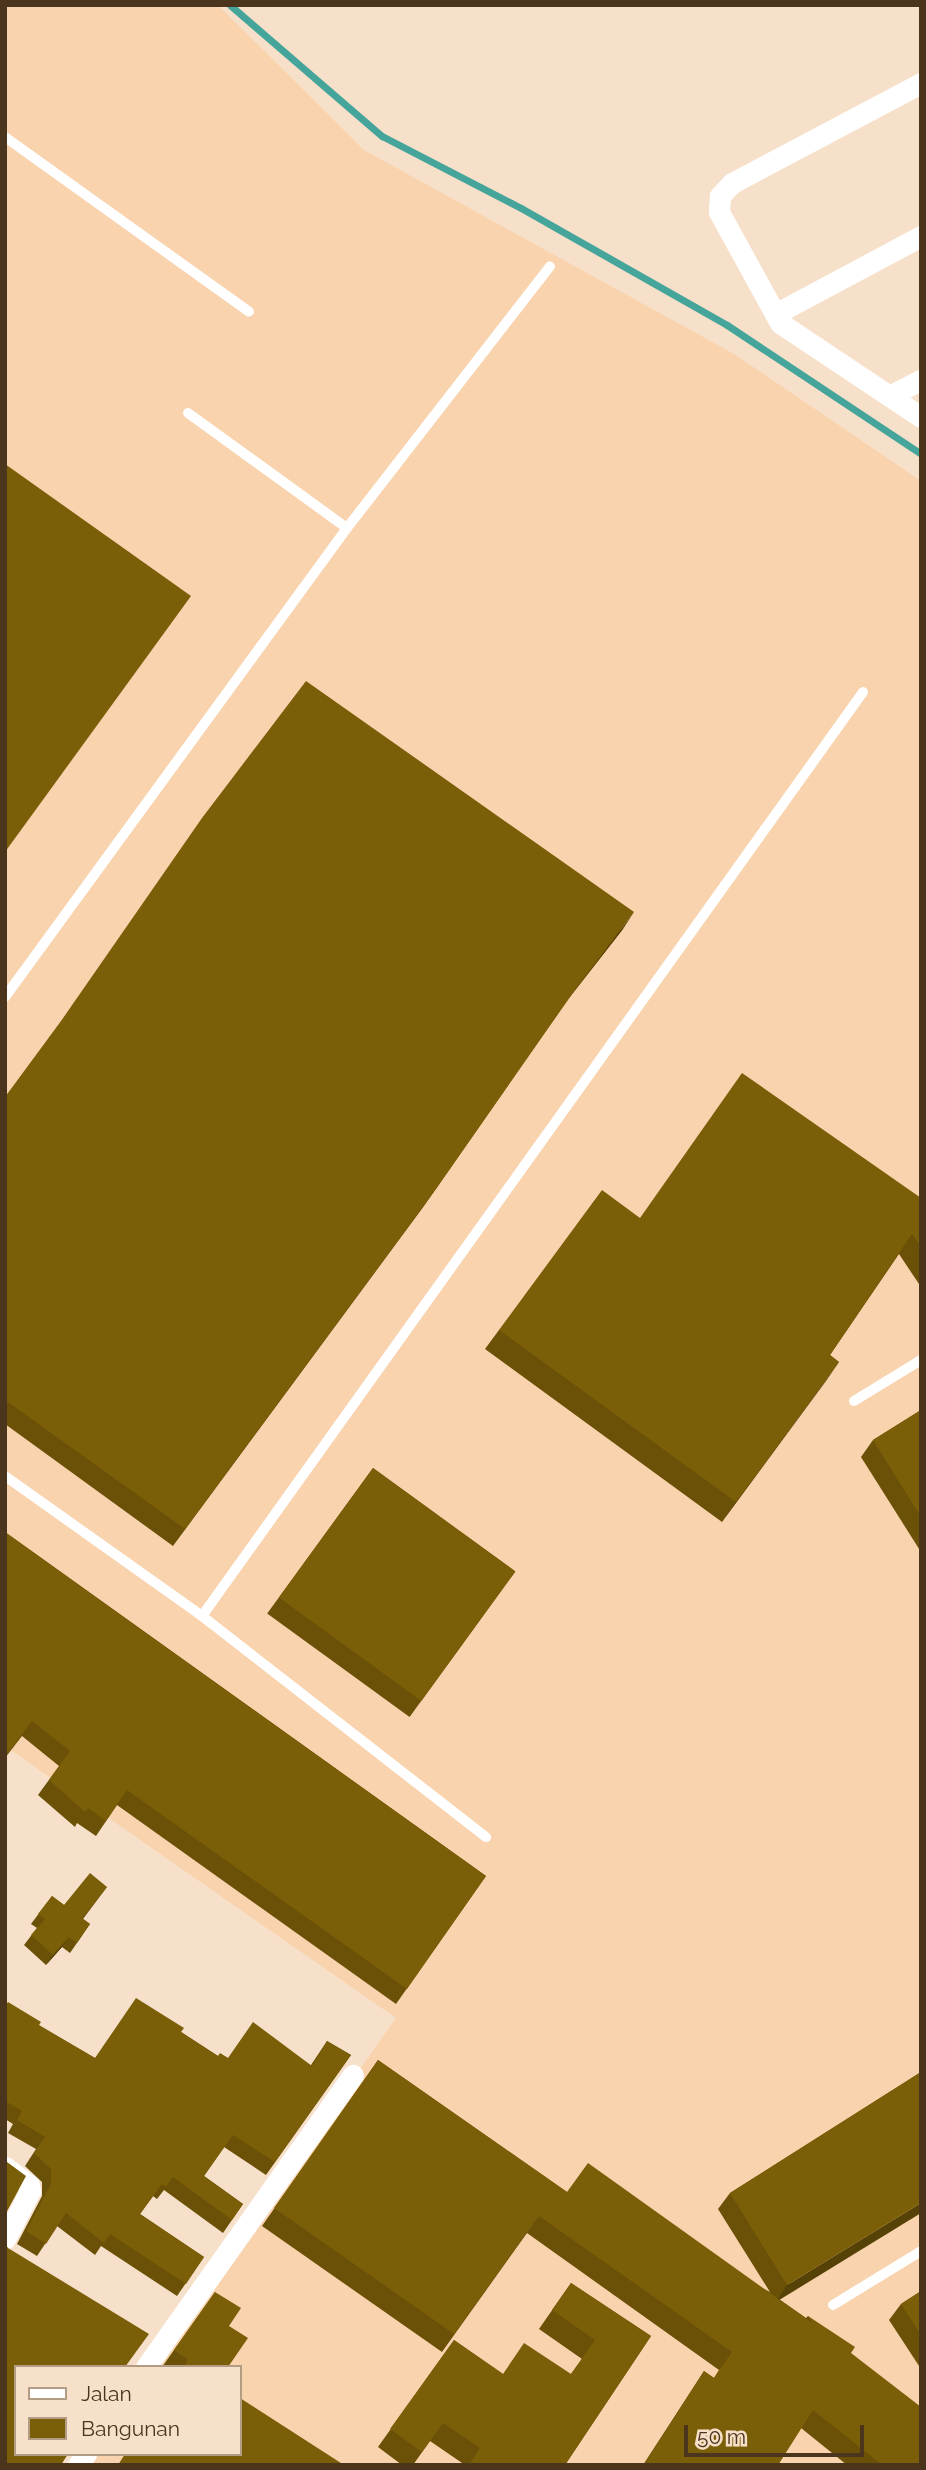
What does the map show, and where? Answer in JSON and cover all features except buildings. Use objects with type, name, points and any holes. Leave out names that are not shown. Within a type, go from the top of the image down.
[{"type":"street","points":[[921,83],[732,183],[720,196],[719,212],[780,323],[921,417]]},
{"type":"street","points":[[775,314],[921,236]]},
{"type":"street","points":[[890,396],[921,380]]},
{"type":"street","points":[[147,2365],[353,2075]]},
{"type":"street","points":[[5,2167],[29,2185],[30,2191],[5,2239]]},
{"type":"street","points":[[136,2332],[160,2347]]},
{"type":"lane","points":[[5,137],[249,312]]},
{"type":"lane","points":[[5,997],[347,528],[550,266]]},
{"type":"lane","points":[[188,413],[347,528]]},
{"type":"lane","points":[[202,1616],[863,692]]},
{"type":"lane","points":[[854,1401],[921,1360]]},
{"type":"lane","points":[[5,1476],[202,1616],[486,1837]]},
{"type":"lane","points":[[833,2305],[921,2251]]},
{"type":"shaded area","points":[[5,5],[218,5],[364,150],[734,354],[921,481],[921,2465],[78,2465],[85,2456],[242,2456],[242,2365],[152,2365],[396,2018],[5,1746]]},
{"type":"waterway","points":[[230,5],[382,136],[521,208],[727,325],[921,454]]}]
